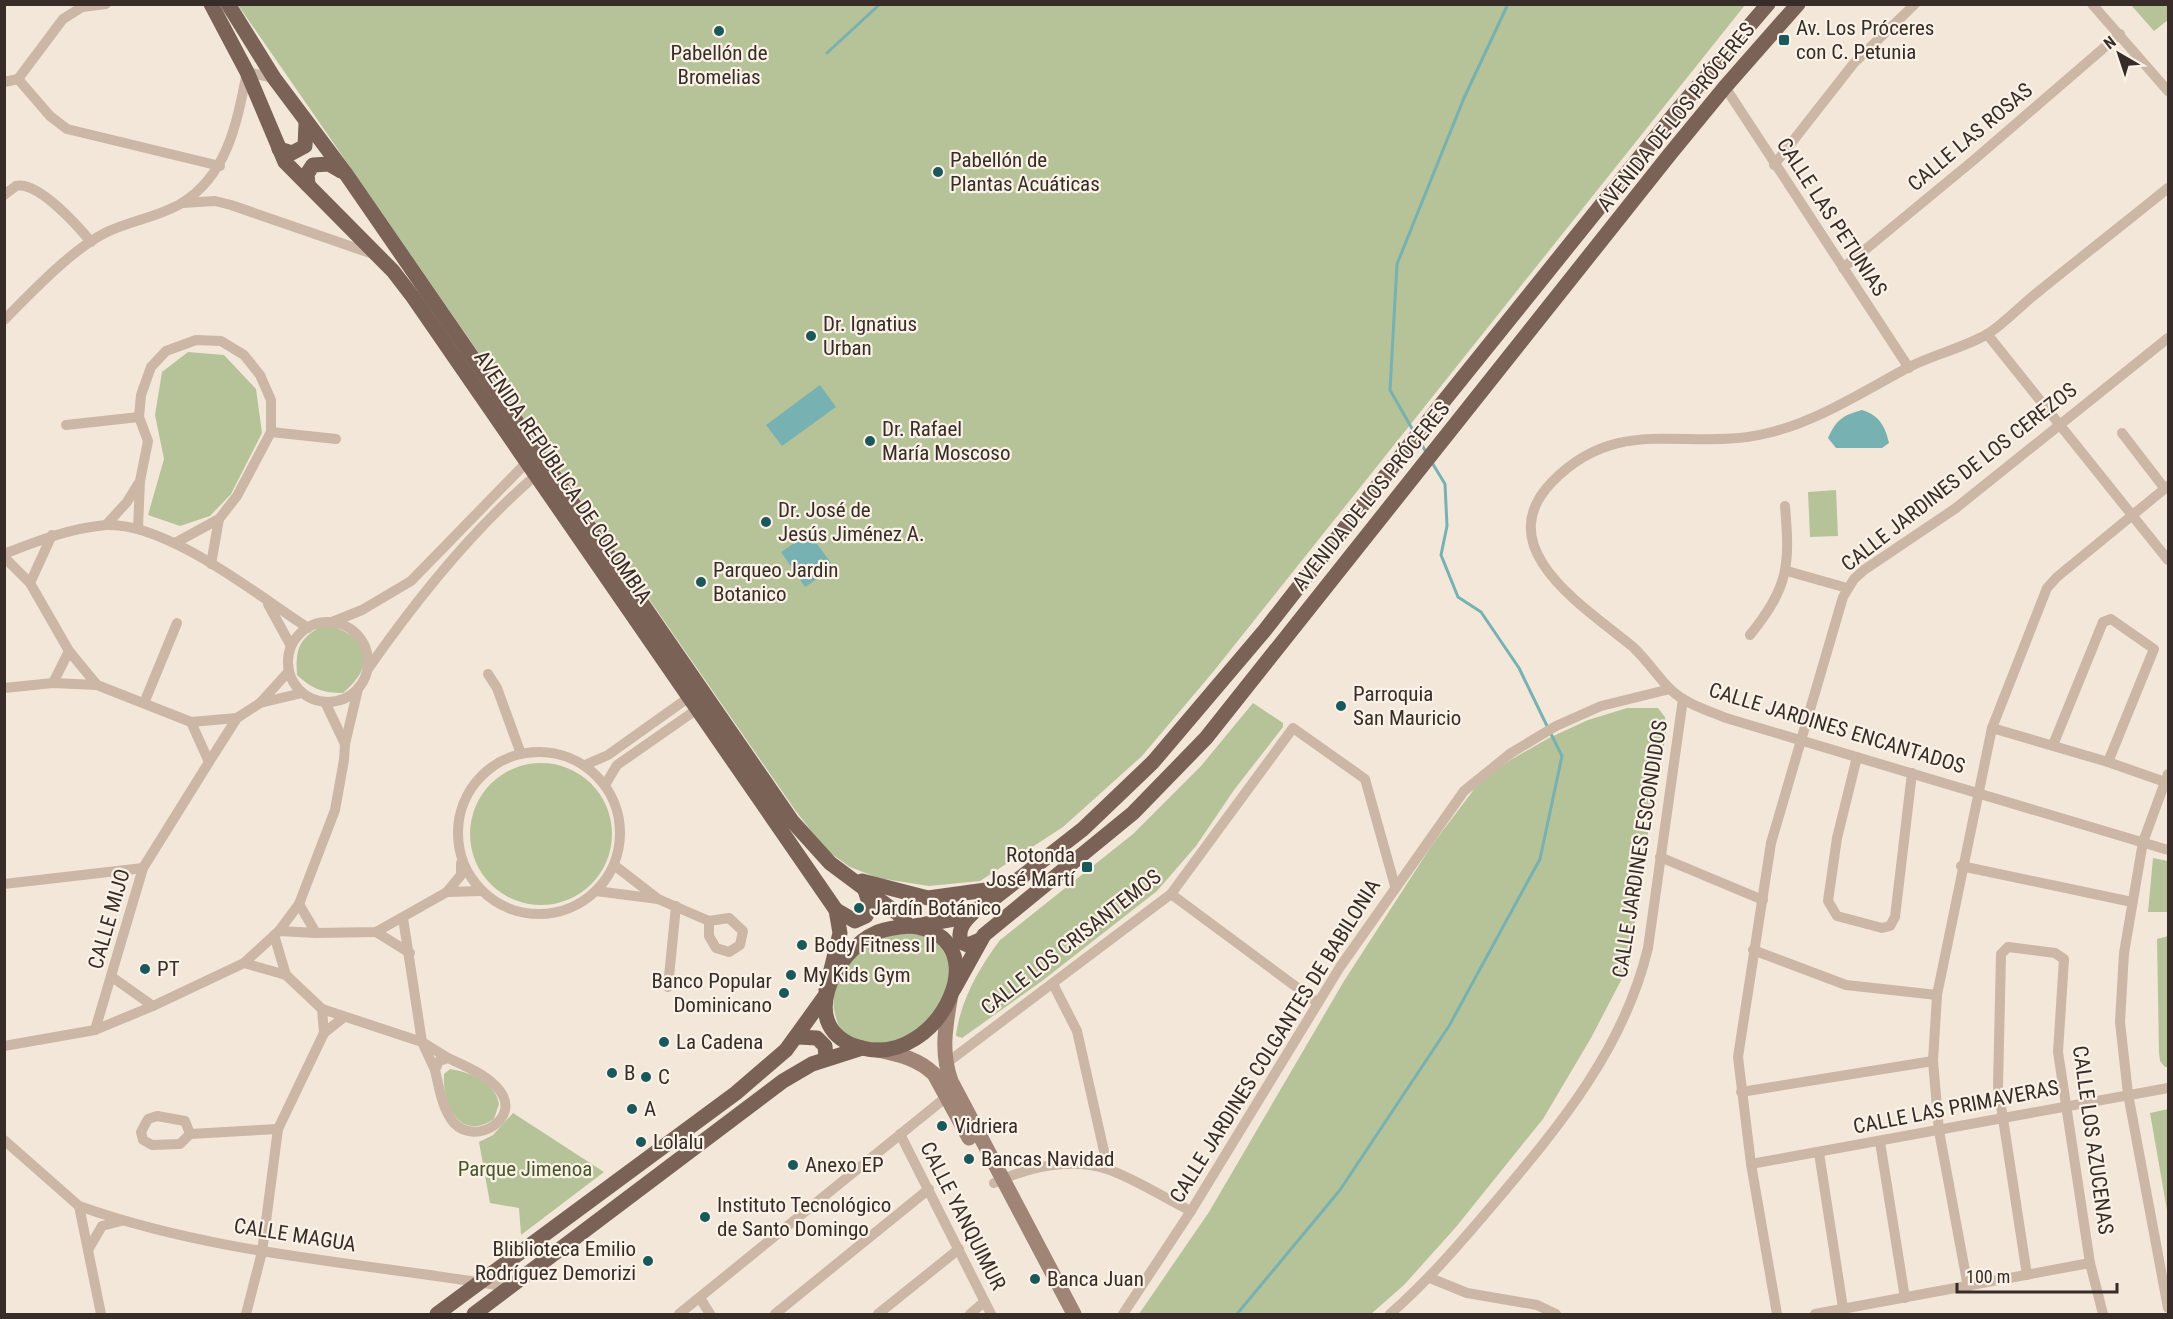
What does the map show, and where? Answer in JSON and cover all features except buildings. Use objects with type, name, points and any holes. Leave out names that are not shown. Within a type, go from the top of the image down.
[{"type":"main road","name":"AVENIDA REPÚBLICA DE COLOMBIA","points":[[211,4],[247,72],[285,162],[379,256],[420,305],[692,704],[836,910]]},
{"type":"main road","name":"AVENIDA REPÚBLICA DE COLOMBIA","points":[[228,4],[274,78],[306,124],[346,174],[792,821],[830,863],[912,926]]},
{"type":"main road","name":"AVENIDA DE LOS PRÓCERES","points":[[912,926],[943,923],[975,910],[1083,829],[1153,762],[1264,630],[1443,402],[1713,67],[1768,4]]},
{"type":"main road","name":"AVENIDA DE LOS PRÓCERES","points":[[952,995],[980,940],[1133,813],[1206,738],[1401,490],[1462,417],[1725,87],[1798,4]]},
{"type":"main road","points":[[279,149],[292,153],[305,146],[306,124]]},
{"type":"main road","points":[[308,185],[309,170],[319,163],[329,164],[346,174]]},
{"type":"main road","points":[[850,877],[928,898],[986,890],[1014,881]]},
{"type":"main road","points":[[836,910],[855,921],[866,916],[870,906],[866,890]]},
{"type":"main road","points":[[836,910],[840,933],[825,993],[825,1010],[834,1030],[850,1044],[907,1056],[939,1069]]},
{"type":"main road","points":[[975,910],[963,924],[960,937],[961,942],[968,945],[980,940]]},
{"type":"main road","points":[[437,1314],[736,1093],[777,1059],[798,1037],[825,993],[841,961],[863,940],[888,928],[912,926],[927,929],[937,935],[952,953],[957,966],[939,1069],[998,1181],[1074,1314]]},
{"type":"main road","points":[[474,1314],[783,1081],[826,1058],[869,1049],[889,1049],[914,1039],[935,1022],[952,995]]},
{"type":"main road","points":[[798,1037],[817,1038],[826,1051],[826,1058]]},
{"type":"main road","points":[[998,1181],[1063,1314]]},
{"type":"street","points":[[4,82],[18,79],[63,19],[82,7],[106,4]]},
{"type":"street","points":[[1774,165],[1854,63],[1915,4]]},
{"type":"street","points":[[2092,4],[2169,91]]},
{"type":"street","name":"CALLE LAS ROSAS","points":[[1843,268],[1975,159],[2120,34]]},
{"type":"street","points":[[182,203],[220,166],[229,147],[247,72],[274,78]]},
{"type":"street","points":[[18,79],[50,116],[68,129],[220,166]]},
{"type":"street","name":"CALLE LAS PETUNIAS","points":[[1725,87],[1909,368]]},
{"type":"street","points":[[4,195],[16,186],[30,188],[66,214],[91,242]]},
{"type":"street","name":"CALLE JARDINES ENCANTADOS","points":[[2169,188],[1987,334],[1909,368],[1886,382],[1790,427],[1747,437],[1623,441],[1581,458],[1549,485],[1537,503],[1531,524],[1532,543],[1537,558],[1569,595],[1652,666],[1670,689],[1683,699],[1726,717],[2169,850]]},
{"type":"street","points":[[4,320],[30,294],[91,242],[182,203],[215,201],[231,205],[379,256]]},
{"type":"street","points":[[1987,334],[2169,560]]},
{"type":"street","name":"CALLE JARDINES DE LOS CEREZOS","points":[[1777,1314],[1751,1164],[1738,1057],[1771,843],[1838,610],[1847,588],[1864,570],[1956,508],[2058,424],[2169,338]]},
{"type":"street","points":[[138,528],[140,481],[148,441],[140,417],[141,395],[151,367],[166,351],[196,340],[220,341],[244,355],[260,375],[270,400],[271,432],[237,496],[219,519],[175,543]]},
{"type":"street","points":[[66,425],[140,417]]},
{"type":"street","points":[[271,432],[336,439]]},
{"type":"street","points":[[1968,1287],[1939,1131],[1933,1061],[1937,995],[1961,866],[1992,728],[2047,588],[2167,488],[2122,433]]},
{"type":"street","points":[[358,689],[337,701],[325,702],[312,699],[302,693],[289,672],[288,659],[291,646],[308,628],[333,622],[362,610],[411,581],[531,469]]},
{"type":"street","points":[[4,1046],[95,1030],[153,1006],[244,963],[276,933],[299,904],[335,810],[345,744],[358,689],[368,669],[406,614],[531,469]]},
{"type":"street","points":[[106,525],[127,502],[140,481]]},
{"type":"street","points":[[1750,635],[1763,619],[1787,571],[1789,551],[1785,506]]},
{"type":"street","points":[[211,564],[219,519]]},
{"type":"street","points":[[98,685],[69,651],[30,583],[4,555],[52,535],[106,525],[138,528],[175,543],[211,564],[308,628]]},
{"type":"street","points":[[30,583],[52,535]]},
{"type":"street","points":[[1787,571],[1847,588]]},
{"type":"street","points":[[267,601],[291,646]]},
{"type":"street","points":[[2053,745],[2103,622],[2111,619],[2154,649],[2108,762]]},
{"type":"street","points":[[333,622],[356,634],[364,645],[368,669]]},
{"type":"street","points":[[144,703],[177,623]]},
{"type":"street","points":[[53,683],[69,651]]},
{"type":"street","points":[[4,688],[53,683],[98,685],[191,722],[237,718],[260,704],[289,672]]},
{"type":"street","points":[[488,674],[497,688],[521,754]]},
{"type":"street","name":"CALLE JARDINES COLGANTES DE BABILONIA","points":[[1122,1314],[1191,1211],[1318,1003],[1395,885],[1464,791],[1490,768],[1534,738],[1578,715],[1623,699],[1670,689]]},
{"type":"street","points":[[260,704],[302,693]]},
{"type":"street","name":"CALLE JARDINES ESCONDIDOS","points":[[1390,1314],[1430,1278],[1552,1135],[1622,1026],[1639,987],[1648,948],[1683,699]]},
{"type":"street","points":[[325,702],[345,744]]},
{"type":"street","points":[[585,765],[608,755],[692,704]]},
{"type":"street","points":[[605,785],[617,765],[692,704]]},
{"type":"street","name":"CALLE MIJO","points":[[95,1030],[143,868],[237,718]]},
{"type":"street","points":[[191,722],[209,762]]},
{"type":"street","name":"CALLE LOS CRISANTEMOS","points":[[939,1069],[1171,894],[1293,728],[1365,779],[1395,885]]},
{"type":"street","points":[[1992,728],[2167,778],[2143,842],[2124,953],[2120,1022],[2128,1094],[2169,1308]]},
{"type":"street","points":[[276,933],[376,932],[447,892],[461,874],[458,838],[459,819],[464,801],[474,784],[503,760],[521,754],[543,752],[565,756],[585,765],[605,785],[615,804],[620,824],[620,845],[614,865],[596,891],[575,906],[551,914],[526,914],[502,906],[481,891],[469,875],[461,857]]},
{"type":"street","points":[[1857,757],[1837,837],[1828,902],[1837,916],[1882,928],[1890,926],[1895,917],[1912,774]]},
{"type":"street","points":[[1660,857],[1762,900]]},
{"type":"street","points":[[614,865],[658,899]]},
{"type":"street","points":[[1961,866],[2132,902]]},
{"type":"street","points":[[4,884],[143,868]]},
{"type":"street","points":[[447,892],[481,891]]},
{"type":"street","points":[[596,891],[658,899],[709,921]]},
{"type":"street","points":[[1171,894],[1318,1003]]},
{"type":"street","points":[[299,904],[316,933]]},
{"type":"street","points":[[668,987],[676,906]]},
{"type":"street","points":[[244,963],[286,975],[322,1009],[422,1042],[482,1076],[500,1091],[506,1108],[494,1126],[475,1133],[455,1124],[445,1107],[435,1070],[422,1042],[403,918]]},
{"type":"street","points":[[376,932],[410,952]]},
{"type":"street","points":[[276,933],[286,975]]},
{"type":"street","name":"CALLE LOS AZUCENAS","points":[[2004,1116],[1997,1062],[2001,954],[2005,948],[2055,953],[2064,959],[2058,1052],[2090,1263],[2103,1314]]},
{"type":"street","points":[[1753,950],[1846,986],[1937,995]]},
{"type":"street","points":[[112,977],[153,1006]]},
{"type":"street","points":[[1053,984],[1077,1031],[1107,1169]]},
{"type":"street","points":[[322,1009],[324,1033]]},
{"type":"street","points":[[246,1314],[262,1252],[278,1129],[324,1033],[344,1017]]},
{"type":"street","points":[[435,1070],[439,1061],[448,1058]]},
{"type":"street","points":[[1741,1092],[1933,1061]]},
{"type":"street","name":"CALLE LAS PRIMAVERAS","points":[[1751,1164],[1939,1131],[2004,1116],[2169,1088]]},
{"type":"street","points":[[679,1314],[951,1094]]},
{"type":"street","points":[[2004,1116],[2027,1275]]},
{"type":"street","points":[[190,1134],[278,1129]]},
{"type":"street","name":"CALLE YANQUIMUR","points":[[900,1134],[991,1314]]},
{"type":"street","points":[[4,1140],[79,1206],[101,1314]]},
{"type":"street","points":[[1880,1142],[1905,1298]]},
{"type":"street","points":[[1819,1153],[1843,1308]]},
{"type":"street","points":[[998,1181],[1025,1170],[1055,1165],[1082,1165],[1107,1169],[1191,1211]]},
{"type":"street","points":[[776,1314],[928,1189]]},
{"type":"street","name":"CALLE MAGUA","points":[[79,1206],[122,1221],[262,1252],[509,1287]]},
{"type":"street","points":[[88,1250],[102,1226],[122,1221]]},
{"type":"street","points":[[878,1314],[959,1249]]},
{"type":"street","points":[[1815,1314],[2090,1263]]},
{"type":"street","points":[[1430,1278],[1467,1293],[1537,1305],[1556,1314]]},
{"type":"street","points":[[700,1298],[710,1314]]},
{"type":"street","points":[[970,1314],[984,1302]]},
{"type":"green space","points":[[238,5],[1745,5],[1213,672],[1142,756],[1063,827],[980,881],[929,886],[878,878],[850,867],[826,850],[795,810]]},
{"type":"green space","points":[[2131,5],[2168,5],[2168,20],[2154,31]]},
{"type":"green space","points":[[188,352],[224,355],[256,389],[262,433],[231,494],[210,516],[180,526],[148,515],[164,459],[155,415],[162,372]]},
{"type":"green space","points":[[1836,490],[1838,536],[1810,537],[1808,492]]},
{"type":"green space","points":[[325,624],[351,635],[364,651],[361,671],[343,693],[318,689],[297,675],[297,657],[301,644],[310,634]]},
{"type":"green space","points":[[1253,703],[1283,723],[1283,727],[1234,790],[1196,846],[1157,891],[1042,981],[962,1038],[956,1036],[966,998],[985,962],[1000,940],[1133,834],[1201,766]]},
{"type":"green space","points":[[1627,708],[1658,708],[1665,717],[1666,735],[1652,806],[1628,967],[1591,1038],[1543,1119],[1456,1227],[1404,1285],[1371,1314],[1139,1314],[1209,1212],[1344,981],[1432,845],[1478,784],[1512,759],[1549,738],[1588,720]]},
{"type":"green space","points":[[541,763],[568,768],[591,784],[607,807],[612,834],[607,861],[591,884],[568,900],[541,905],[514,900],[491,884],[475,861],[470,834],[475,807],[491,784],[514,768]]},
{"type":"green space","points":[[2153,858],[2168,861],[2168,912],[2148,912]]},
{"type":"green space","points":[[907,932],[933,940],[943,950],[950,965],[954,975],[940,1011],[909,1035],[890,1042],[868,1044],[842,1032],[835,1013],[834,996],[838,980],[846,966],[873,944]]},
{"type":"green space","points":[[2168,936],[2168,1067],[2165,1067],[2160,1061],[2159,1053],[2157,939]]},
{"type":"green space","points":[[450,1069],[466,1073],[487,1084],[497,1096],[499,1104],[494,1119],[482,1125],[472,1126],[455,1117],[444,1086],[444,1074]]},
{"type":"green space","points":[[2168,1109],[2168,1216],[2150,1113]]},
{"type":"green space","name":"Parque Jimenoa","points":[[513,1113],[604,1172],[521,1235],[519,1208],[490,1203],[479,1142],[493,1135]]},
{"type":"water","points":[[820,385],[836,407],[782,446],[766,425]]},
{"type":"water","points":[[1862,410],[1873,415],[1880,422],[1889,443],[1882,448],[1836,448],[1828,438],[1834,427],[1845,416]]},
{"type":"water","points":[[809,533],[834,567],[805,587],[781,552]]},
{"type":"waterway","points":[[827,53],[880,4]]},
{"type":"waterway","points":[[1414,432],[1390,390],[1397,264],[1464,98],[1508,4]]},
{"type":"waterway","points":[[1419,440],[1426,452]]},
{"type":"waterway","points":[[1431,461],[1445,484],[1447,526],[1441,555],[1458,597],[1481,612],[1519,668],[1548,728]]},
{"type":"waterway","points":[[1237,1314],[1340,1190],[1449,1026],[1540,859],[1562,756],[1551,734]]},
{"type":"place","name":"Pabellón de Bromelias","points":[[719,31]]},
{"type":"place","name":"Av. Los Próceres con C. Petunia","points":[[1784,40]]},
{"type":"place","name":"Pabellón de Plantas Acuáticas","points":[[938,172]]},
{"type":"place","name":"Dr. Ignatius Urban","points":[[811,336]]},
{"type":"place","name":"Dr. Rafael María Moscoso","points":[[870,441]]},
{"type":"place","name":"Dr. José de Jesús Jiménez A.","points":[[766,522]]},
{"type":"place","name":"Parqueo Jardin Botanico","points":[[701,582]]},
{"type":"place","name":"Parroquia San Mauricio","points":[[1341,706]]},
{"type":"place","name":"Rotonda José Martí","points":[[1087,867]]},
{"type":"place","name":"Jardín Botánico","points":[[859,908]]},
{"type":"place","name":"Body Fitness II","points":[[802,945]]},
{"type":"place","name":"PT","points":[[145,969]]},
{"type":"place","name":"My Kids Gym","points":[[791,975]]},
{"type":"place","name":"Banco Popular Dominicano","points":[[784,993]]},
{"type":"place","name":"La Cadena","points":[[664,1042]]},
{"type":"place","name":"B","points":[[612,1073]]},
{"type":"place","name":"C","points":[[646,1077]]},
{"type":"place","name":"A","points":[[632,1109]]},
{"type":"place","name":"Vidriera","points":[[942,1126]]},
{"type":"place","name":"Lolalu","points":[[641,1142]]},
{"type":"place","name":"Bancas Navidad","points":[[969,1159]]},
{"type":"place","name":"Anexo EP","points":[[793,1165]]},
{"type":"place","name":"Instituto Tecnológico de Santo Domingo","points":[[705,1217]]},
{"type":"place","name":"Bliblioteca Emilio Rodríguez Demorizi","points":[[648,1261]]},
{"type":"place","name":"Banca Juan","points":[[1035,1279]]}]
